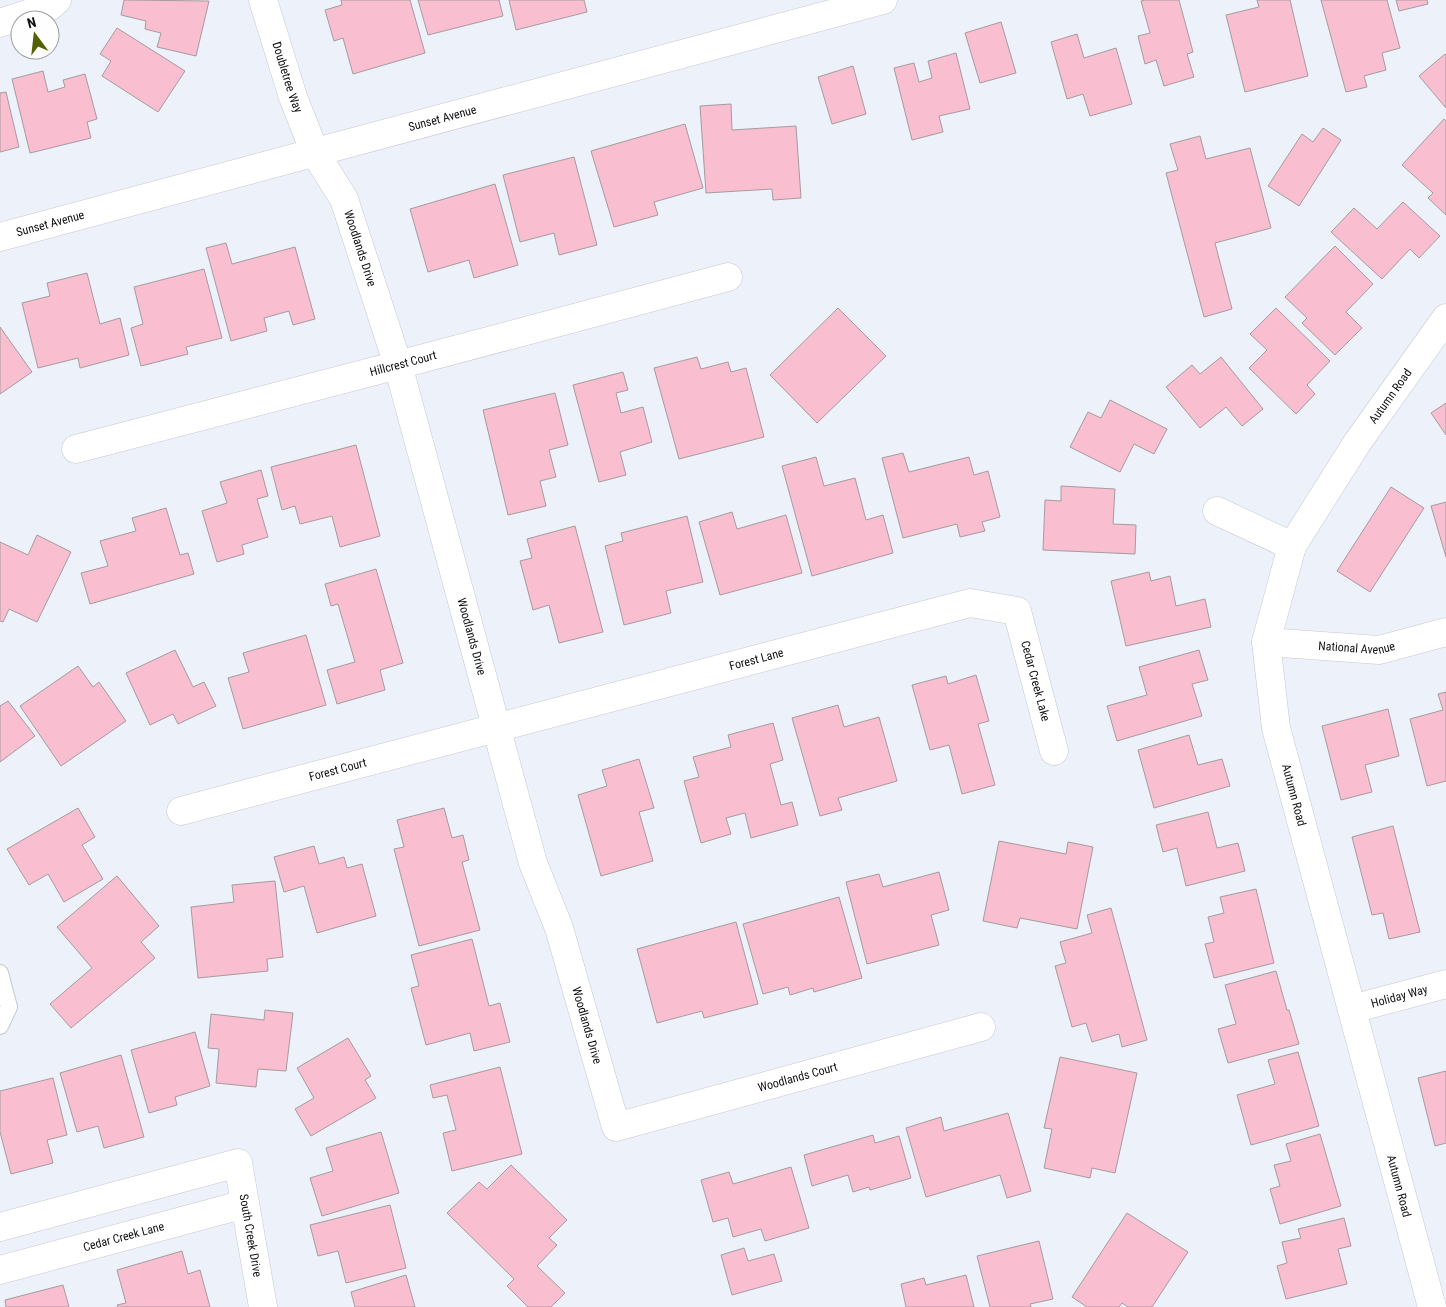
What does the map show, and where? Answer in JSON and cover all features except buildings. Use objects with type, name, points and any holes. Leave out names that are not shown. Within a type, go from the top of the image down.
[{"type":"street","points":[[0,23],[49,7],[57,0]]},
{"type":"street","name":"Doubletree Way","points":[[262,0],[293,97],[315,153]]},
{"type":"street","name":"Sunset Avenue","points":[[0,238],[883,0]]},
{"type":"street","name":"Woodlands Drive","points":[[315,153],[344,199],[398,365],[533,863],[559,928],[616,1127]]},
{"type":"street","name":"Hillcrest Court","points":[[76,449],[728,277]]},
{"type":"street","name":"Autumn Road","points":[[1432,1307],[1276,728],[1266,642],[1292,546],[1357,443],[1446,318]]},
{"type":"street","points":[[1217,511],[1292,546]]},
{"type":"street","name":"Forest Lane","points":[[496,727],[970,603],[1017,611]]},
{"type":"street","name":"Cedar Creek Lake","points":[[1017,611],[1054,750]]},
{"type":"street","name":"National Avenue","points":[[1266,642],[1379,650],[1446,632]]},
{"type":"street","name":"Forest Court","points":[[181,811],[496,727]]},
{"type":"street","name":"Holiday Way","points":[[1352,1010],[1446,984]]},
{"type":"street","name":"Woodlands Court","points":[[616,1127],[981,1026]]},
{"type":"street","name":"South Creek Drive","points":[[0,1227],[238,1163],[263,1307]]},
{"type":"street","name":"Cedar Creek Lane","points":[[0,1270],[245,1204]]},
{"type":"lane","points":[[0,973],[9,1007],[0,1026]]}]
